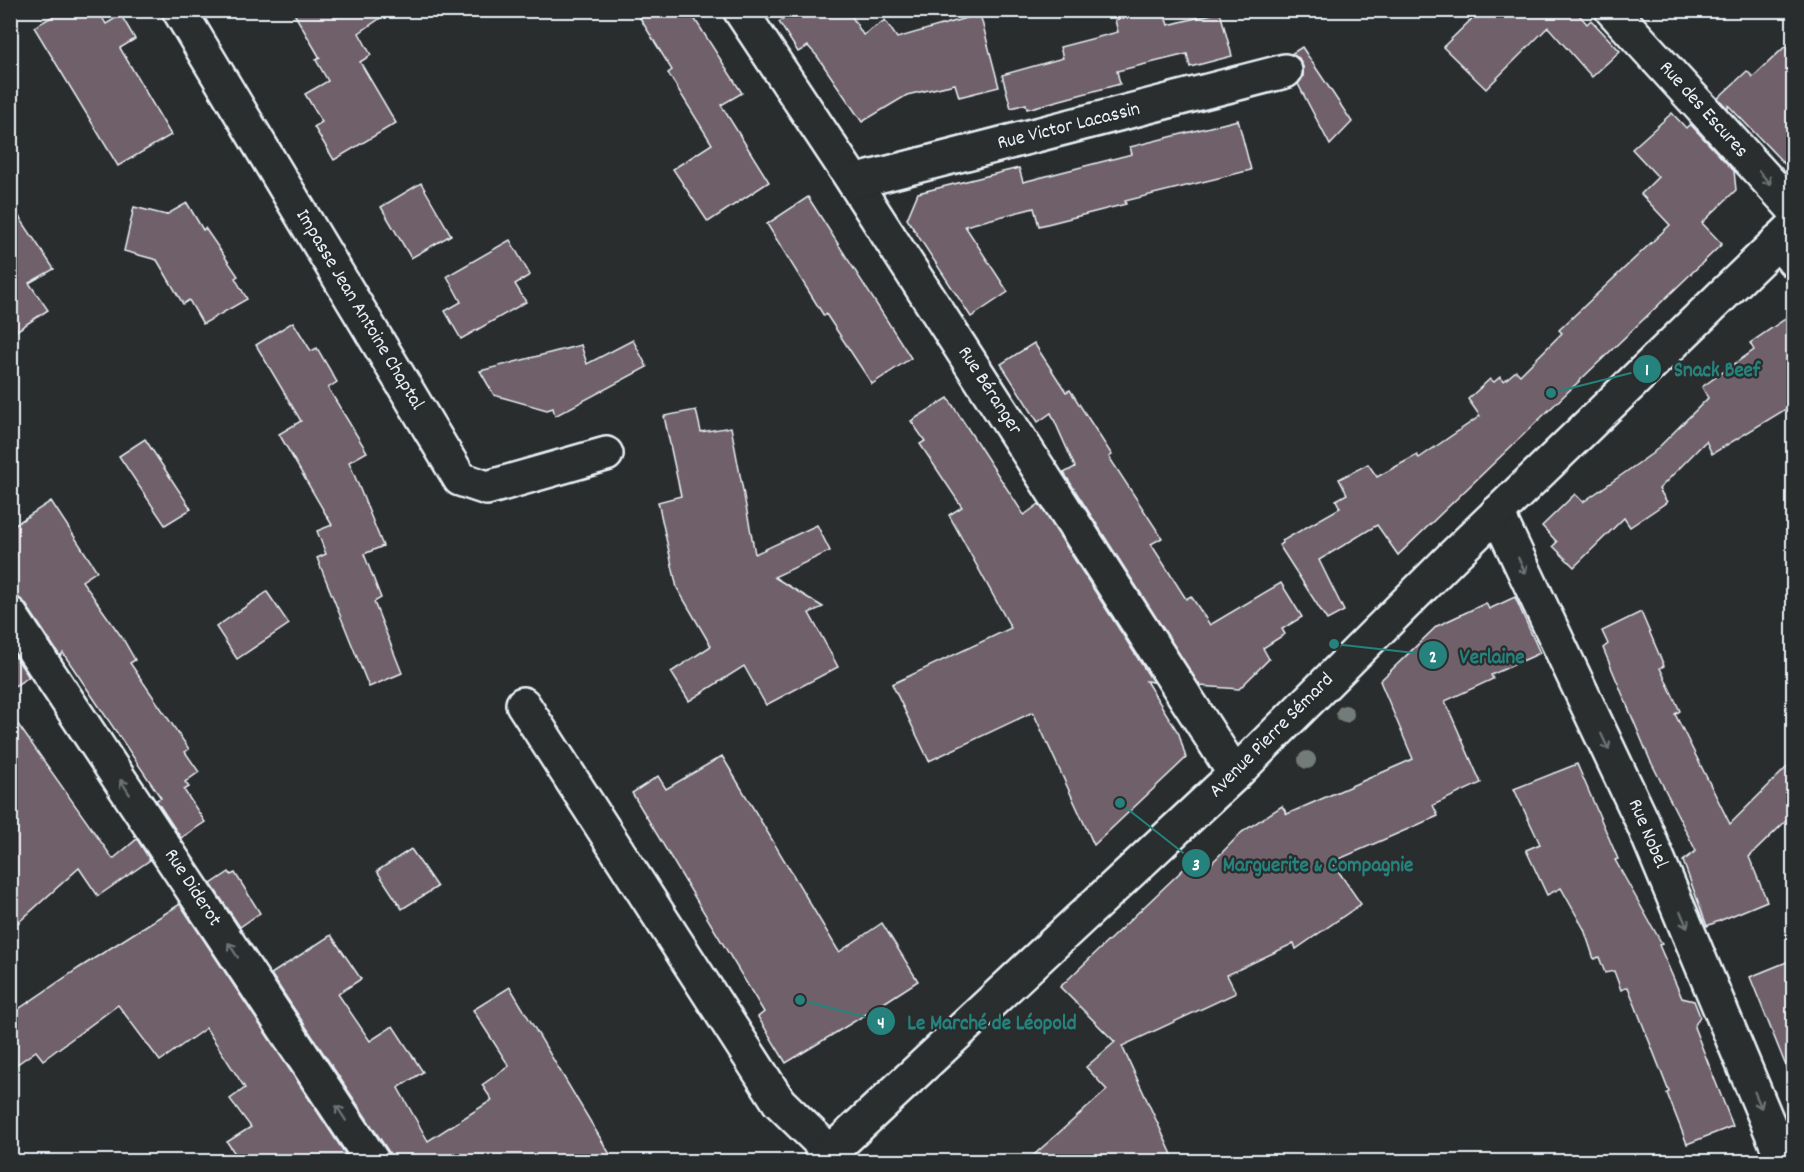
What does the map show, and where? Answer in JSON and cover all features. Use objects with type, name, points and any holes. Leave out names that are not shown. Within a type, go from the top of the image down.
[{"type":"street","name":"Impasse Jean Antoine Chaptal","points":[[180,10],[460,479],[487,488],[606,454]]},
{"type":"street","name":"Rue Béranger","points":[[740,10],[854,182],[1235,774]]},
{"type":"street","name":"Rue des Escures","points":[[1612,10],[1794,209]]},
{"type":"street","name":"Rue Victor Lacassin","points":[[854,182],[1285,71]]},
{"type":"street","name":"Avenue Pierre Sémard","points":[[825,1157],[1235,774],[1497,513],[1788,243]]},
{"type":"street","name":"Rue Nobel","points":[[1497,513],[1642,821],[1783,1138]]},
{"type":"street","name":"Rue Diderot","points":[[10,614],[373,1161]]},
{"type":"street","points":[[523,704],[779,1102],[825,1157]]},
{"type":"building","points":[[64,10],[98,10],[106,24],[121,15],[135,39],[120,48],[171,135],[118,166],[34,27]]},
{"type":"building","points":[[292,10],[392,10],[359,33],[371,55],[360,62],[396,123],[334,160],[314,127],[322,122],[305,94],[328,81],[316,60],[320,58]]},
{"type":"building","points":[[635,10],[689,10],[742,93],[721,105],[769,182],[708,222],[673,169],[712,144],[668,73],[672,70]]},
{"type":"building","points":[[796,10],[848,10],[863,35],[885,20],[897,38],[980,14],[999,87],[959,97],[955,84],[907,95],[862,122],[817,56],[808,46],[798,52],[779,22]]},
{"type":"building","points":[[1151,10],[1163,10],[1168,25],[1220,12],[1232,56],[1190,67],[1187,54],[1117,71],[1120,84],[1027,109],[1026,104],[1011,108],[1002,75],[1063,58],[1060,47],[1118,32],[1115,20]]},
{"type":"building","points":[[1481,10],[1575,10],[1587,24],[1591,20],[1620,51],[1592,77],[1548,27],[1486,89],[1443,47]]},
{"type":"building","points":[[1794,38],[1794,174],[1728,105],[1728,109],[1718,98],[1747,71],[1753,77]]},
{"type":"building","points":[[1302,47],[1352,122],[1330,145],[1298,84],[1303,77],[1303,67],[1299,58],[1291,54]]},
{"type":"building","points":[[1672,113],[1686,128],[1690,124],[1734,171],[1736,190],[1702,223],[1722,244],[1398,555],[1377,525],[1319,560],[1344,611],[1327,620],[1279,545],[1283,543],[1282,541],[1340,508],[1336,500],[1347,494],[1339,479],[1368,464],[1377,477],[1417,455],[1419,458],[1480,416],[1468,399],[1490,379],[1494,382],[1500,377],[1504,381],[1516,371],[1520,375],[1562,333],[1559,330],[1670,225],[1641,194],[1658,177],[1632,149]]},
{"type":"building","points":[[1238,120],[1251,170],[1125,201],[1126,204],[1039,226],[1034,208],[965,226],[1008,292],[971,317],[907,219],[918,193],[1019,168],[1023,182],[1132,154],[1130,147]]},
{"type":"building","points":[[421,183],[451,235],[411,258],[381,207]]},
{"type":"building","points":[[808,197],[911,358],[872,384],[826,314],[824,316],[767,224]]},
{"type":"building","points":[[10,203],[54,269],[29,283],[48,310],[10,335]]},
{"type":"building","points":[[187,203],[203,230],[205,228],[238,276],[235,278],[247,299],[203,324],[189,300],[183,304],[157,260],[124,251],[134,207],[166,215]]},
{"type":"building","points":[[510,240],[530,275],[515,284],[526,302],[461,339],[445,311],[461,302],[447,276]]},
{"type":"building","points":[[1794,313],[1794,404],[1712,454],[1706,441],[1659,489],[1667,502],[1630,527],[1624,518],[1574,567],[1553,546],[1557,542],[1542,526],[1575,494],[1583,502],[1653,453],[1708,398],[1702,387],[1754,350],[1750,343]]},
{"type":"building","points":[[293,322],[311,351],[317,348],[337,382],[328,388],[367,452],[349,462],[383,546],[364,554],[381,598],[374,602],[402,673],[369,687],[317,558],[326,554],[317,531],[332,525],[279,434],[301,421],[256,345]]},
{"type":"building","points":[[633,340],[647,367],[555,416],[553,408],[547,410],[494,395],[480,371],[581,345],[587,364]]},
{"type":"building","points":[[1034,343],[1066,392],[1070,390],[1112,455],[1109,457],[1162,538],[1151,544],[1186,599],[1191,596],[1210,625],[1281,583],[1302,617],[1282,629],[1285,634],[1263,648],[1269,659],[1239,689],[1200,686],[1064,473],[1075,467],[1051,413],[1038,422],[1001,364]]},
{"type":"building","points":[[948,398],[1024,515],[1039,504],[1153,682],[1146,681],[1179,734],[1186,758],[1094,845],[1033,712],[929,761],[892,684],[1011,628],[949,515],[962,507],[920,444],[925,441],[911,421]]},
{"type":"building","points":[[696,410],[701,432],[731,427],[755,554],[817,525],[830,551],[774,577],[823,607],[809,613],[838,667],[766,705],[744,666],[689,701],[671,672],[711,646],[677,588],[658,502],[681,496],[664,416]]},
{"type":"building","points":[[145,439],[191,509],[165,525],[119,456]]},
{"type":"building","points":[[51,501],[97,571],[82,581],[123,639],[135,660],[130,663],[189,749],[185,752],[199,772],[185,782],[189,787],[184,790],[205,822],[181,838],[156,800],[161,798],[63,653],[60,656],[25,603],[19,598],[10,596],[10,528]]},
{"type":"building","points":[[267,592],[289,624],[237,659],[216,627]]},
{"type":"building","points":[[1515,597],[1540,653],[1491,675],[1493,679],[1445,701],[1481,783],[1433,805],[1438,816],[1332,862],[1361,904],[1296,949],[1294,943],[1227,975],[1236,993],[1122,1046],[1175,1161],[1027,1161],[1107,1090],[1086,1067],[1115,1042],[1060,987],[1193,860],[1204,871],[1242,832],[1282,806],[1287,814],[1413,759],[1380,681],[1437,626],[1486,603],[1489,609]]},
{"type":"building","points":[[1641,612],[1664,666],[1660,668],[1680,711],[1675,714],[1730,824],[1794,760],[1794,813],[1749,857],[1767,901],[1707,926],[1683,861],[1696,851],[1650,760],[1603,648],[1608,644],[1602,631]]},
{"type":"building","points":[[10,649],[29,677],[10,689]]},
{"type":"building","points":[[10,713],[113,859],[137,839],[150,860],[98,896],[79,868],[10,930]]},
{"type":"building","points":[[722,756],[839,952],[882,923],[918,981],[786,1063],[758,1017],[764,1012],[632,793],[658,776],[666,789]]},
{"type":"building","points":[[1577,764],[1618,859],[1615,860],[1662,944],[1659,945],[1682,998],[1694,1001],[1700,1016],[1694,1027],[1733,1126],[1687,1144],[1628,987],[1621,990],[1614,971],[1605,973],[1599,957],[1594,959],[1584,929],[1561,888],[1547,895],[1526,850],[1540,844],[1514,789]]},
{"type":"building","points":[[411,849],[437,887],[402,909],[377,871]]},
{"type":"building","points":[[229,872],[231,875],[235,873],[260,913],[240,927],[211,884]]},
{"type":"building","points":[[180,904],[350,1161],[240,1161],[227,1142],[251,1127],[230,1099],[245,1088],[206,1028],[160,1061],[118,1005],[43,1060],[36,1051],[10,1069],[10,1015]]},
{"type":"building","points":[[331,935],[361,979],[338,994],[370,1041],[393,1026],[423,1072],[398,1088],[428,1141],[492,1100],[482,1085],[509,1066],[473,1010],[510,987],[614,1161],[392,1161],[389,1152],[271,974]]},
{"type":"building","points":[[1794,959],[1794,1080],[1792,1081],[1750,977]]},
{"type":"place","name":"Snack Beef","points":[[1551,393]]},
{"type":"place","name":"Verlaine","points":[[1334,644]]},
{"type":"place","name":"Marguerite & Compagnie","points":[[1120,803]]},
{"type":"place","name":"Le Marché de Léopold","points":[[800,1000]]}]
